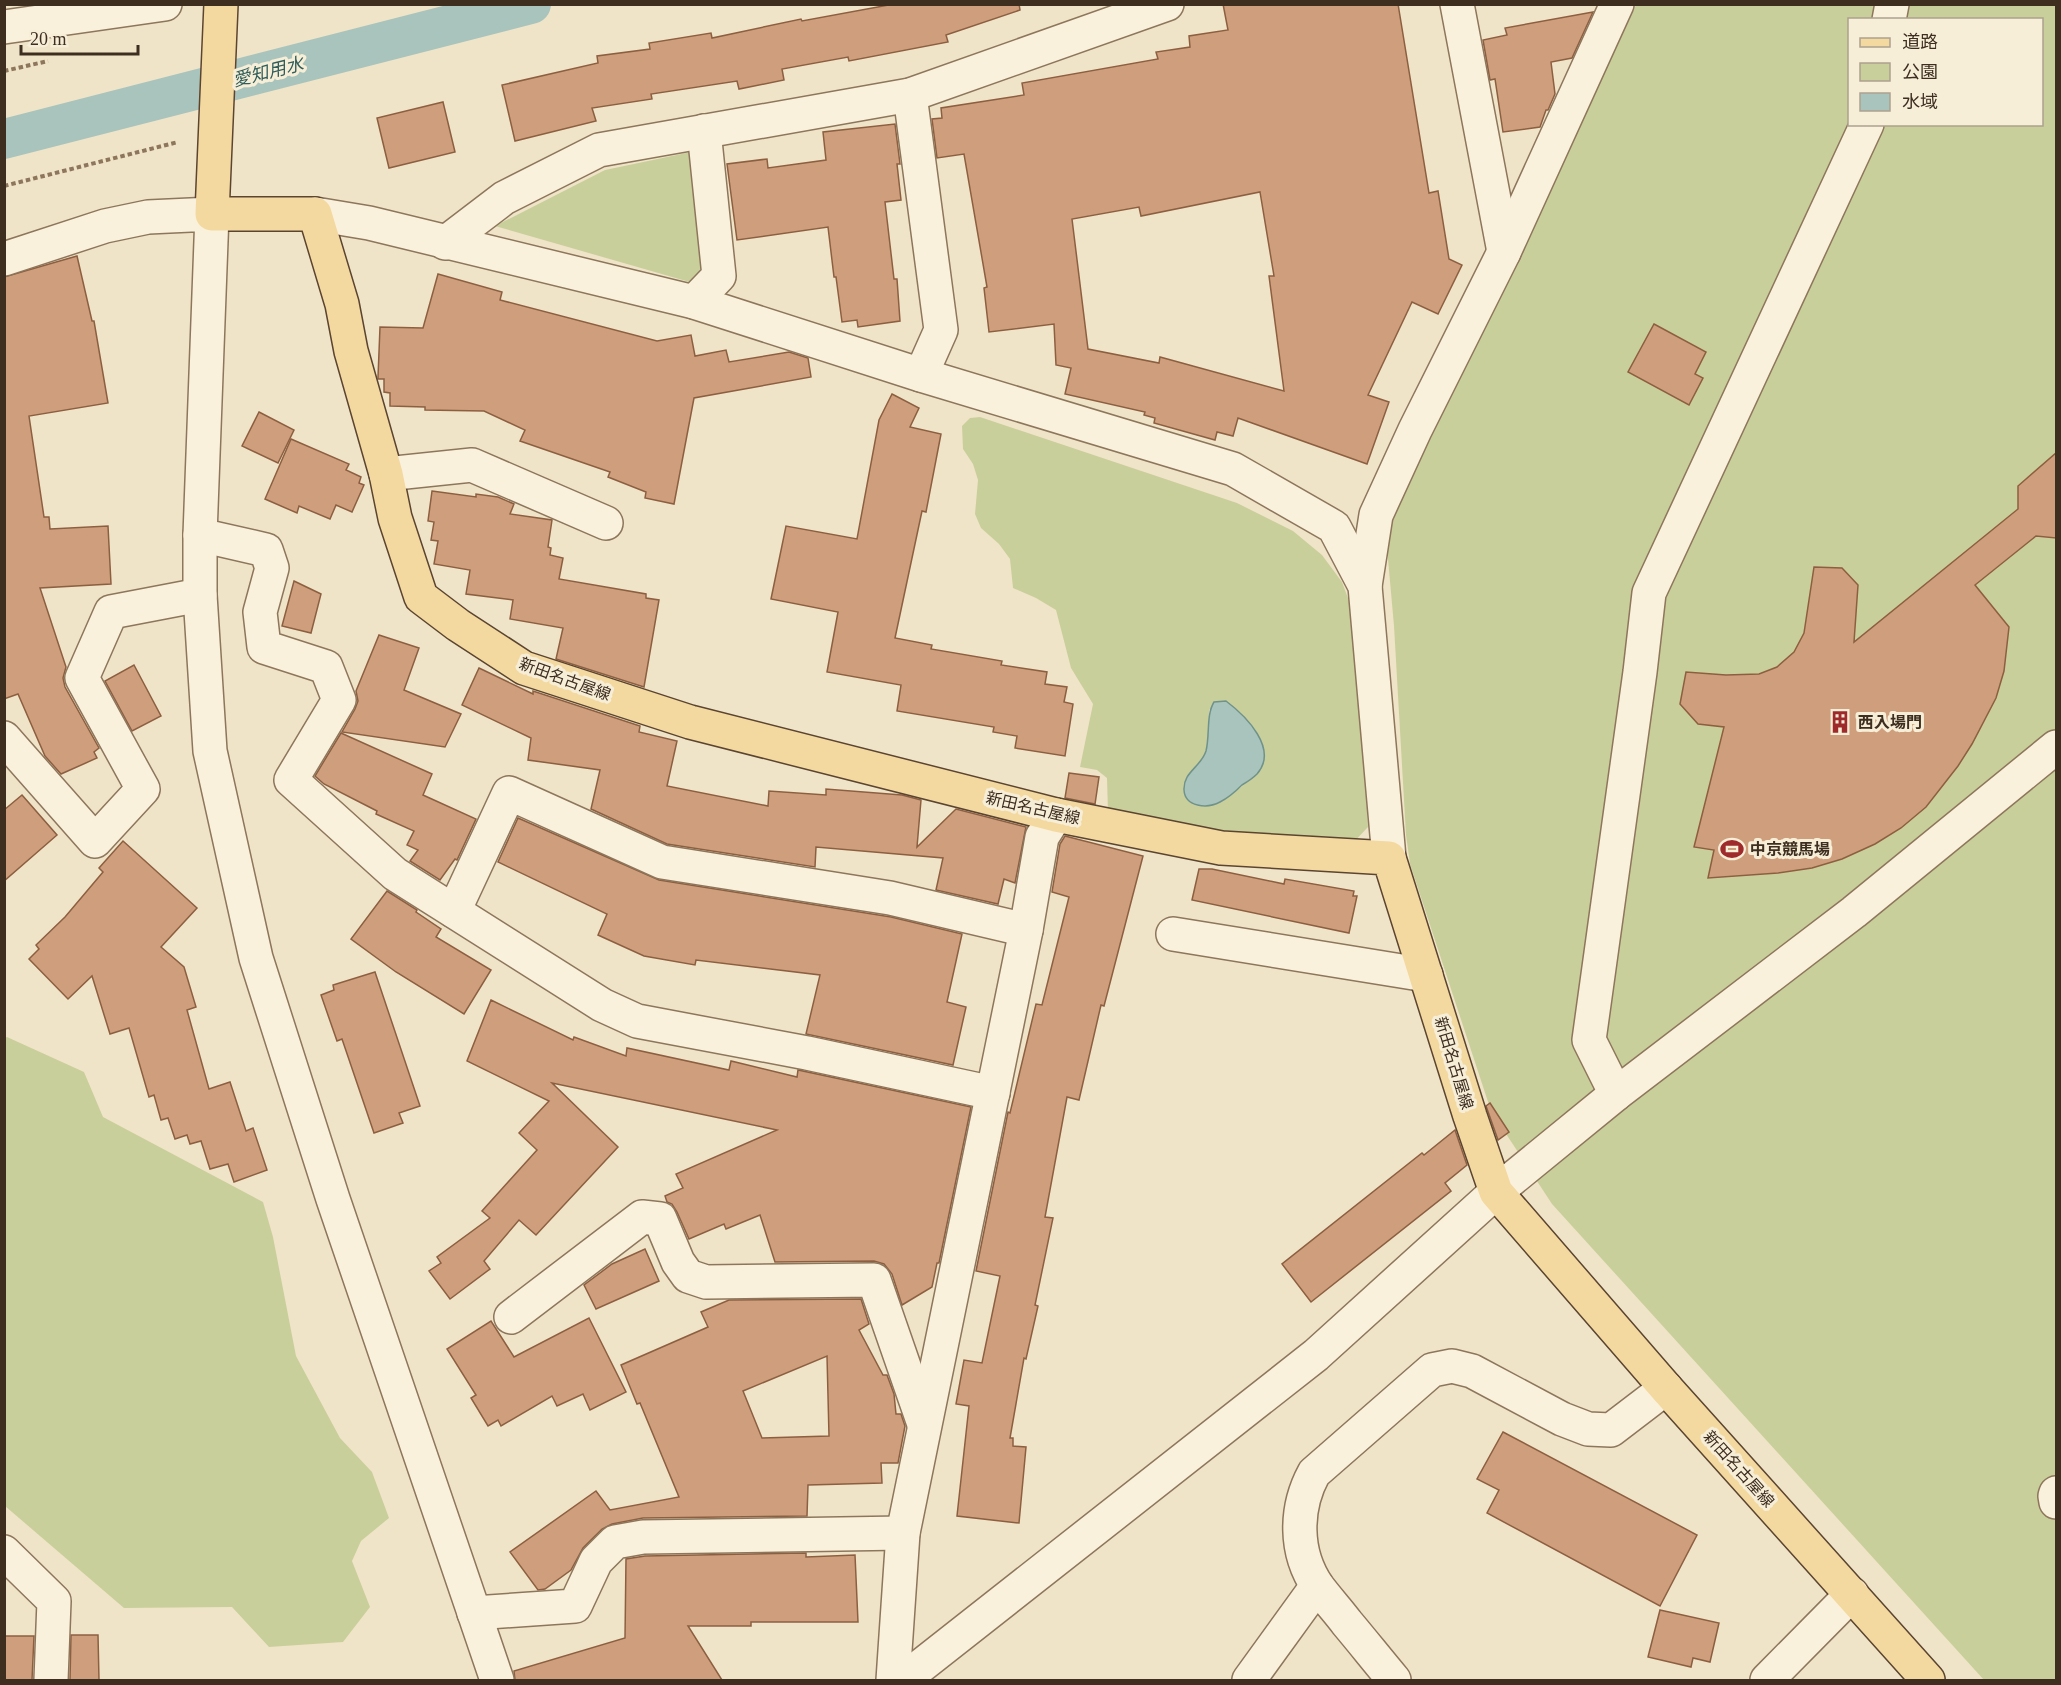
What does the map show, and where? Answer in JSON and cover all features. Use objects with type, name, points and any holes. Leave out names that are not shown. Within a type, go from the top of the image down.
[{"type":"main road","points":[[221,17],[212,214],[315,214]]},
{"type":"main road","name":"新田名古屋線","points":[[315,214],[342,304],[351,351],[386,474],[395,518],[422,597],[458,625],[524,668],[690,722],[1056,814],[1221,848],[1389,858],[1496,1192],[1666,1388],[1928,1680]]},
{"type":"street","points":[[4,27],[165,4]]},
{"type":"street","points":[[445,243],[504,198],[599,150],[910,95],[1167,4]]},
{"type":"street","points":[[1457,4],[1504,252]]},
{"type":"street","points":[[1389,858],[1365,586],[1376,515],[1415,430],[1504,252],[1617,4]]},
{"type":"street","points":[[910,95],[941,330],[921,375]]},
{"type":"street","points":[[1616,1094],[1589,1040],[1649,593],[1866,126]]},
{"type":"street","points":[[694,302],[719,276],[704,131]]},
{"type":"street","points":[[4,259],[105,226],[137,219],[212,214],[200,535],[200,595],[210,751],[256,958],[333,1199],[497,1680]]},
{"type":"street","points":[[315,214],[369,223],[694,302],[921,375],[1233,469],[1334,527],[1365,586]]},
{"type":"street","points":[[386,474],[472,465],[606,523]]},
{"type":"street","points":[[200,535],[267,550],[272,568],[260,612],[264,647],[326,667],[339,700],[291,780],[395,874],[602,1005],[637,1021],[807,1053],[993,1092]]},
{"type":"street","points":[[4,738],[95,842],[143,789],[82,678],[111,612],[200,595]]},
{"type":"street","points":[[903,1680],[1316,1355],[1496,1192],[1616,1094],[1854,912],[2056,747]]},
{"type":"street","points":[[454,911],[509,793],[662,862],[890,898],[1026,930]]},
{"type":"street","points":[[893,1680],[903,1533],[1026,930],[1042,837],[1056,814]]},
{"type":"street","points":[[1173,934],[1426,975]]},
{"type":"street","points":[[511,1317],[642,1217],[660,1219],[678,1262],[688,1276],[706,1282],[874,1280],[925,1426]]},
{"type":"street","points":[[1394,1680],[1317,1586],[1301,1547],[1300,1512],[1305,1490],[1314,1473],[1432,1370],[1452,1366],[1472,1371],[1562,1419],[1588,1429],[1611,1430],[1666,1388]]},
{"type":"street","points":[[2056,1493],[2056,1502]]},
{"type":"street","points":[[474,1613],[575,1606],[596,1561],[615,1542],[655,1537],[903,1533]]},
{"type":"street","points":[[4,1552],[54,1601],[51,1680]]},
{"type":"street","points":[[1249,1680],[1317,1586]]},
{"type":"street","points":[[1767,1680],[1852,1594]]},
{"type":"path","points":[[4,186],[179,142]]},
{"type":"green space","name":"中京競馬場","points":[[1636,5],[2056,5],[2056,1680],[1984,1680],[1552,1204],[1491,1111],[1410,864],[1406,835],[1394,626],[1387,548],[1389,523]]},
{"type":"green space","points":[[691,152],[705,271],[693,283],[495,226],[605,170]]},
{"type":"green space","points":[[980,417],[1237,503],[1293,531],[1322,555],[1342,582],[1358,625],[1368,827],[1352,844],[1288,844],[1108,813],[1107,778],[1097,770],[1080,767],[1093,704],[1071,668],[1056,610],[1013,588],[1010,559],[999,544],[981,528],[975,514],[978,480],[973,464],[963,449],[962,426],[970,418]],"holes":[[[1209,709],[1257,774],[1234,793],[1215,804],[1197,806],[1186,798],[1184,794],[1186,778],[1200,763],[1206,751],[1209,737]]]},
{"type":"green space","points":[[7,1037],[84,1072],[103,1117],[263,1202],[273,1237],[296,1356],[340,1438],[372,1472],[389,1518],[361,1541],[352,1561],[370,1607],[343,1642],[269,1647],[232,1607],[124,1608],[5,1506],[4,1038]]},
{"type":"water","points":[[1226,701],[1242,715],[1257,734],[1264,754],[1263,764],[1257,774],[1223,800],[1215,804],[1198,805],[1185,796],[1184,784],[1189,774],[1204,757],[1210,713],[1214,702]]},
{"type":"building","points":[[894,4],[1019,4],[1020,10],[946,35],[948,42],[849,61],[848,57],[782,69],[784,80],[739,89],[737,81],[651,94],[652,99],[592,108],[596,121],[515,141],[502,85],[598,63],[597,56],[650,49],[649,43],[711,33],[712,38],[801,19],[802,21]]},
{"type":"building","points":[[1223,4],[1398,4],[1429,193],[1438,191],[1449,259],[1462,265],[1438,314],[1412,302],[1368,395],[1389,402],[1367,464],[1238,418],[1233,436],[1217,432],[1215,440],[1154,423],[1155,418],[1144,415],[1145,412],[1065,394],[1071,368],[1056,365],[1054,324],[989,332],[984,288],[987,287],[964,154],[937,158],[932,119],[942,118],[941,108],[1024,95],[1022,83],[1158,59],[1156,52],[1190,47],[1189,36],[1228,30]],"holes":[[[1260,192],[1274,276],[1269,276],[1284,391],[1160,357],[1159,363],[1088,349],[1072,219],[1139,207],[1141,216]]]},
{"type":"building","points":[[1593,12],[1572,58],[1551,62],[1555,94],[1540,127],[1503,132],[1495,79],[1490,80],[1483,40],[1507,35],[1505,28]]},
{"type":"building","points":[[443,102],[455,152],[389,168],[377,118]]},
{"type":"building","points":[[895,124],[900,164],[897,164],[901,200],[885,202],[894,279],[897,279],[900,321],[858,327],[857,320],[842,322],[828,227],[737,240],[727,164],[767,159],[768,168],[826,160],[823,132]]},
{"type":"building","points":[[77,256],[92,321],[94,321],[108,403],[29,416],[44,517],[49,517],[50,529],[108,526],[111,584],[40,588],[66,667],[63,678],[65,687],[99,748],[94,752],[97,758],[61,774],[45,756],[18,694],[4,699],[4,277]]},
{"type":"building","points":[[438,274],[502,292],[500,300],[657,341],[691,335],[695,356],[726,350],[729,362],[789,352],[808,358],[811,377],[694,398],[674,504],[645,498],[646,492],[608,477],[610,472],[520,441],[525,430],[484,411],[425,410],[425,407],[390,406],[390,393],[384,392],[384,379],[378,379],[380,327],[423,328]]},
{"type":"building","points":[[1654,324],[1706,352],[1695,374],[1703,378],[1689,405],[1628,372]]},
{"type":"building","points":[[892,394],[919,408],[910,427],[941,434],[926,512],[922,511],[895,638],[932,645],[931,649],[1002,661],[1001,665],[1047,672],[1045,684],[1067,687],[1064,702],[1073,704],[1065,756],[1015,748],[1017,736],[993,732],[994,727],[897,711],[901,685],[827,672],[838,612],[771,599],[786,526],[857,539],[879,420]]},
{"type":"building","points":[[259,412],[294,430],[278,463],[242,446]]},
{"type":"building","points":[[291,439],[349,464],[346,470],[361,477],[359,483],[364,485],[352,512],[336,505],[330,519],[299,506],[297,513],[265,499]]},
{"type":"building","name":"西入場門","points":[[2056,453],[2056,538],[2036,536],[1975,585],[2009,627],[2004,671],[1996,698],[1972,744],[1926,807],[1901,828],[1875,844],[1842,859],[1812,868],[1778,873],[1708,878],[1714,850],[1694,847],[1724,727],[1698,724],[1680,704],[1686,672],[1726,675],[1759,674],[1777,667],[1794,652],[1804,633],[1814,567],[1842,568],[1858,585],[1854,642],[2018,509],[2018,486]]},
{"type":"building","points":[[432,491],[476,497],[476,494],[498,497],[514,504],[510,514],[552,520],[548,547],[551,548],[550,555],[563,558],[559,579],[646,594],[646,598],[659,600],[644,687],[556,659],[563,628],[510,619],[513,600],[466,594],[470,570],[434,564],[438,541],[431,540],[434,522],[428,521]]},
{"type":"building","points":[[294,581],[321,594],[311,633],[282,626]]},
{"type":"building","points":[[379,635],[419,648],[404,690],[461,714],[445,747],[342,732],[355,709],[358,701],[356,691]]},
{"type":"building","points":[[134,665],[161,716],[132,731],[105,681]]},
{"type":"building","points":[[479,668],[533,694],[533,691],[640,726],[639,732],[677,741],[667,786],[768,806],[769,791],[826,795],[826,789],[902,795],[921,800],[917,847],[956,809],[1026,827],[1015,883],[1004,879],[998,904],[936,890],[943,858],[816,847],[815,867],[667,844],[591,809],[600,770],[528,760],[531,738],[462,705]]},
{"type":"building","points":[[341,733],[432,774],[423,795],[476,819],[457,860],[455,859],[440,880],[410,861],[418,850],[407,845],[414,831],[376,814],[377,811],[324,784],[315,776]]},
{"type":"building","points":[[1069,773],[1099,777],[1095,804],[1065,798]]},
{"type":"building","points":[[22,795],[57,835],[4,881],[4,810]]},
{"type":"building","points":[[518,818],[659,880],[891,917],[962,934],[947,1002],[966,1007],[953,1065],[806,1034],[820,975],[696,960],[695,965],[644,956],[598,935],[607,914],[498,862]]},
{"type":"building","points":[[1065,836],[1143,856],[1104,1006],[1101,1005],[1079,1100],[1067,1097],[1045,1217],[1053,1218],[1035,1305],[1038,1306],[1026,1359],[1024,1358],[1010,1438],[1013,1438],[1013,1446],[1026,1447],[1019,1523],[957,1516],[969,1406],[956,1404],[964,1360],[982,1363],[1000,1276],[976,1271],[1008,1112],[1010,1113],[1036,1004],[1042,1005],[1069,897],[1052,892],[1060,844]]},
{"type":"building","points":[[123,841],[197,908],[161,947],[184,967],[196,1007],[187,1010],[209,1089],[230,1082],[246,1131],[253,1128],[267,1170],[234,1182],[228,1164],[210,1169],[201,1141],[190,1144],[187,1135],[175,1139],[168,1118],[161,1120],[154,1095],[149,1097],[129,1028],[110,1034],[92,976],[68,999],[29,959],[39,949],[36,945],[65,917],[103,872],[99,868]]},
{"type":"building","points":[[1199,869],[1212,869],[1284,884],[1285,879],[1354,891],[1353,896],[1357,896],[1349,933],[1192,900]]},
{"type":"building","points":[[387,891],[441,929],[436,937],[491,970],[464,1014],[396,972],[351,939]]},
{"type":"building","points":[[375,972],[420,1106],[399,1113],[403,1123],[374,1133],[342,1039],[337,1041],[321,995],[334,990],[333,985]]},
{"type":"building","points":[[491,1000],[573,1040],[574,1037],[626,1056],[627,1048],[729,1070],[731,1061],[797,1077],[798,1070],[971,1107],[932,1287],[902,1305],[892,1274],[884,1264],[874,1261],[775,1262],[760,1215],[726,1229],[724,1224],[689,1239],[677,1212],[672,1204],[667,1202],[665,1196],[683,1188],[676,1174],[777,1130],[552,1083],[618,1147],[536,1235],[519,1220],[484,1261],[490,1269],[450,1299],[429,1271],[441,1263],[437,1257],[490,1218],[482,1211],[537,1150],[519,1133],[549,1101],[467,1061]]},
{"type":"building","points":[[1490,1103],[1509,1132],[1498,1140],[1486,1106]]},
{"type":"building","points":[[1455,1130],[1467,1165],[1445,1183],[1451,1191],[1311,1302],[1282,1264],[1422,1153],[1424,1155]]},
{"type":"building","points":[[645,1249],[659,1281],[596,1309],[584,1285],[612,1264]]},
{"type":"building","points":[[861,1299],[869,1324],[859,1330],[883,1375],[887,1375],[894,1394],[896,1414],[901,1414],[905,1426],[898,1463],[881,1463],[882,1483],[808,1485],[807,1516],[643,1518],[612,1524],[602,1529],[583,1548],[571,1570],[545,1589],[538,1590],[510,1552],[596,1491],[610,1510],[679,1497],[640,1403],[637,1404],[621,1365],[708,1327],[701,1312],[729,1300]],"holes":[[[827,1356],[829,1436],[762,1438],[743,1391]]]},
{"type":"building","points":[[589,1318],[626,1392],[590,1410],[583,1394],[557,1406],[552,1396],[501,1426],[498,1420],[488,1426],[471,1398],[476,1395],[447,1349],[491,1321],[514,1357]]},
{"type":"building","points":[[1503,1432],[1697,1535],[1660,1606],[1487,1513],[1499,1490],[1477,1479]]},
{"type":"building","points":[[806,1553],[806,1557],[855,1555],[858,1622],[751,1622],[751,1626],[688,1626],[722,1680],[515,1680],[514,1671],[625,1638],[626,1559],[645,1556]]},
{"type":"building","points":[[1660,1610],[1719,1623],[1710,1662],[1693,1658],[1691,1667],[1648,1657]]},
{"type":"building","points":[[71,1635],[98,1635],[99,1680],[70,1680]]},
{"type":"building","points":[[4,1636],[34,1636],[32,1680],[4,1680]]},
{"type":"waterway","name":"愛知用水","points":[[4,139],[531,4]]},
{"type":"place","name":"西入場門","points":[[1840,722]]},
{"type":"place","name":"中京競馬場","points":[[1732,849]]}]
